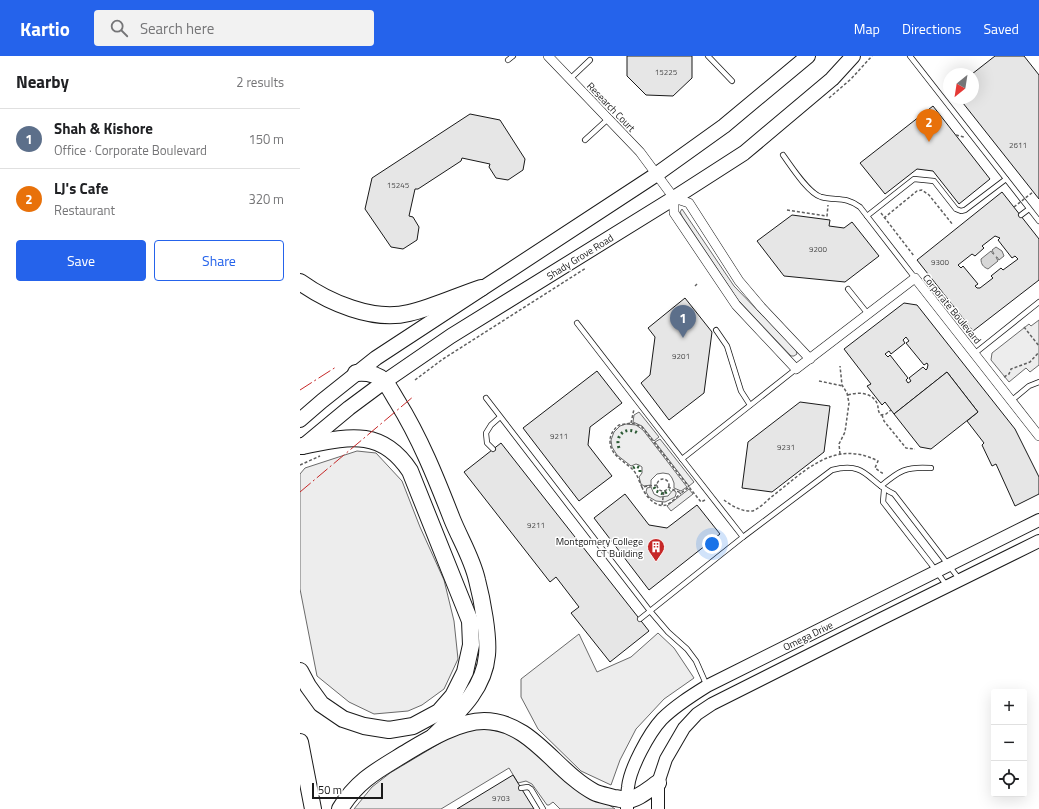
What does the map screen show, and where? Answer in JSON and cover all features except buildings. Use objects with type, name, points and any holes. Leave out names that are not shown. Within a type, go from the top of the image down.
[{"type":"highway","points":[[300,282],[315,293],[349,308],[377,314],[395,315],[414,312],[481,288]]},
{"type":"highway","points":[[356,373],[365,372],[374,374],[384,382],[410,423],[438,484],[452,520],[469,554],[478,580],[487,631],[488,654],[484,671],[475,692],[465,705],[434,736]]},
{"type":"highway","points":[[300,671],[308,686],[321,704],[343,719],[364,726],[389,730],[413,726],[439,712],[452,696],[465,672],[471,645],[470,621],[410,471],[402,459],[389,448],[366,438],[339,438],[301,447]]},
{"type":"highway","points":[[340,809],[348,795],[365,779],[434,736],[468,723],[483,721],[497,722],[524,734],[582,784],[595,792],[627,805],[658,783]]},
{"type":"highway","points":[[300,742],[313,809]]},
{"type":"main road","points":[[300,420],[376,358],[657,174],[724,126],[808,56]]},
{"type":"main road","name":"Shady Grove Road","points":[[301,447],[384,382],[451,336],[744,153],[832,79],[853,56]]},
{"type":"main road","name":"Omega Drive","points":[[627,805],[628,786],[636,761],[648,738],[666,716],[680,703],[707,686],[950,566],[1039,520]]},
{"type":"main road","name":"Omega Drive","points":[[658,809],[658,783],[666,759],[684,728],[702,711],[712,704],[946,586],[1039,541]]},
{"type":"street","name":"Research Court","points":[[548,56],[640,152],[657,174]]},
{"type":"street","points":[[657,174],[674,198],[674,213],[722,287],[736,305],[796,369]]},
{"type":"street","points":[[674,198],[689,203],[739,281],[761,308],[810,359]]},
{"type":"street","name":"Corporate Boulevard","points":[[796,369],[915,278],[1039,436]]},
{"type":"lane","points":[[508,60],[513,56]]},
{"type":"lane","points":[[708,56],[732,81]]},
{"type":"lane","points":[[910,56],[1039,221]]},
{"type":"lane","points":[[570,79],[590,60]]},
{"type":"lane","points":[[585,140],[608,119]]},
{"type":"lane","points":[[783,155],[813,192],[820,196],[852,202],[860,207],[915,278]]},
{"type":"lane","points":[[866,216],[915,178],[934,181],[956,209],[963,211],[1006,179]]},
{"type":"lane","points":[[1021,215],[1030,209]]},
{"type":"lane","points":[[848,288],[868,314]]},
{"type":"lane","points":[[974,354],[1039,302]]},
{"type":"lane","points":[[577,323],[743,537]]},
{"type":"lane","points":[[716,330],[727,346],[741,391],[750,405]]},
{"type":"lane","points":[[682,459],[796,369]]},
{"type":"lane","points":[[1011,401],[1029,386],[1039,382]]},
{"type":"lane","points":[[486,398],[650,611],[668,632],[687,649],[696,661],[707,686]]},
{"type":"lane","points":[[493,450],[488,443],[486,433],[491,425],[500,417]]},
{"type":"lane","points":[[640,619],[743,537],[832,470],[843,467],[855,468],[864,472],[882,488],[894,494],[960,580]]},
{"type":"lane","points":[[931,468],[922,467],[903,470],[892,476],[882,488],[883,502],[946,586]]},
{"type":"lane","points":[[521,788],[528,787],[531,789],[543,809]]},
{"type":"path","points":[[956,135],[964,137]]},
{"type":"path","points":[[884,218],[917,191],[922,190],[929,195],[953,225]]},
{"type":"path","points":[[1014,207],[1034,192]]},
{"type":"path","points":[[787,210],[826,216],[828,205]]},
{"type":"path","points":[[877,208],[914,256]]},
{"type":"path","points":[[415,380],[443,359],[589,265]]},
{"type":"path","points":[[1024,327],[1039,346]]},
{"type":"path","points":[[1004,377],[1009,374],[1011,369],[1030,362],[1039,352]]},
{"type":"path","points":[[840,366],[843,386],[848,395],[848,418],[845,432],[839,444],[840,454]]},
{"type":"path","points":[[819,381],[843,386]]},
{"type":"path","points":[[848,395],[859,393],[870,396],[877,403],[879,413],[882,415],[884,421],[906,448],[915,449]]},
{"type":"path","points":[[632,423],[635,409]]},
{"type":"path","points":[[882,415],[891,410]]},
{"type":"path","points":[[681,493],[668,504],[657,504],[651,500],[645,493],[635,472],[615,454],[610,445],[611,435],[616,427],[622,423],[639,425],[645,430],[689,487]]},
{"type":"path","points":[[722,498],[729,504],[739,509],[753,511],[820,460],[840,454],[852,454],[873,458],[878,461],[875,468],[883,473],[888,471],[892,476]]},
{"type":"path","points":[[657,485],[659,480],[663,478],[667,480],[669,486],[664,491],[662,505]]},
{"type":"path","points":[[642,487],[657,485]]},
{"type":"path","points":[[657,485],[659,490],[664,491]]},
{"type":"shaded area","points":[[682,209],[734,286],[796,350],[797,354],[791,356],[738,300],[682,216],[680,212]]},
{"type":"shaded area","points":[[996,247],[1002,251],[1004,256],[999,260],[996,257],[998,261],[988,269],[983,265],[981,259],[991,251],[994,254],[992,250]]},
{"type":"shaded area","points":[[1039,320],[1039,365],[1030,372],[1026,368],[1009,382],[991,360],[992,353],[1029,324],[1031,326]]},
{"type":"shaded area","points":[[639,412],[659,437],[654,441],[642,426],[633,422],[634,415]]},
{"type":"shaded area","points":[[626,424],[636,425],[643,430],[687,487],[681,491],[674,488],[672,478],[669,474],[663,473],[657,474],[651,480],[651,485],[644,486],[641,484],[639,477],[642,473],[642,467],[636,464],[631,466],[617,455],[612,447],[611,440],[614,432],[620,426]]},
{"type":"shaded area","points":[[660,439],[694,482],[689,486],[655,442]]},
{"type":"shaded area","points":[[357,451],[376,453],[402,481],[420,527],[444,580],[454,621],[458,659],[444,689],[422,705],[408,711],[374,714],[349,702],[317,676],[300,589],[300,474],[305,468]]},
{"type":"shaded area","points":[[651,487],[654,494],[660,497],[668,496],[673,490],[676,492],[675,497],[665,502],[656,501],[649,497],[646,492],[647,488]]},
{"type":"shaded area","points":[[689,489],[693,494],[671,511],[667,506]]},
{"type":"shaded area","points":[[658,633],[674,648],[694,678],[664,699],[636,729],[620,760],[611,785],[581,771],[538,729],[521,697],[521,679],[579,634],[597,672],[631,657]]},
{"type":"shaded area","points":[[481,728],[508,733],[615,809],[560,809],[553,802],[547,805],[532,784],[526,781],[518,783],[509,768],[441,809],[354,809],[372,787],[390,773],[457,733]]},
{"type":"hedge","points":[[619,448],[618,439],[623,432],[631,430],[639,434]]},
{"type":"hedge","points":[[633,468],[636,466],[640,468],[640,472],[638,474]]},
{"type":"hedge","points":[[654,487],[656,491],[663,494]]},
{"type":"hedge","points":[[665,493],[670,490]]},
{"type":"power","points":[[300,390],[336,367]]},
{"type":"power","points":[[300,492],[414,396]]},
{"type":"place","name":"LJ's Cafe","points":[[929,142]]},
{"type":"place","name":"Shah & Kishore","points":[[683,338]]},
{"type":"place","name":"Montgomery College CT Building","points":[[656,562]]}]
